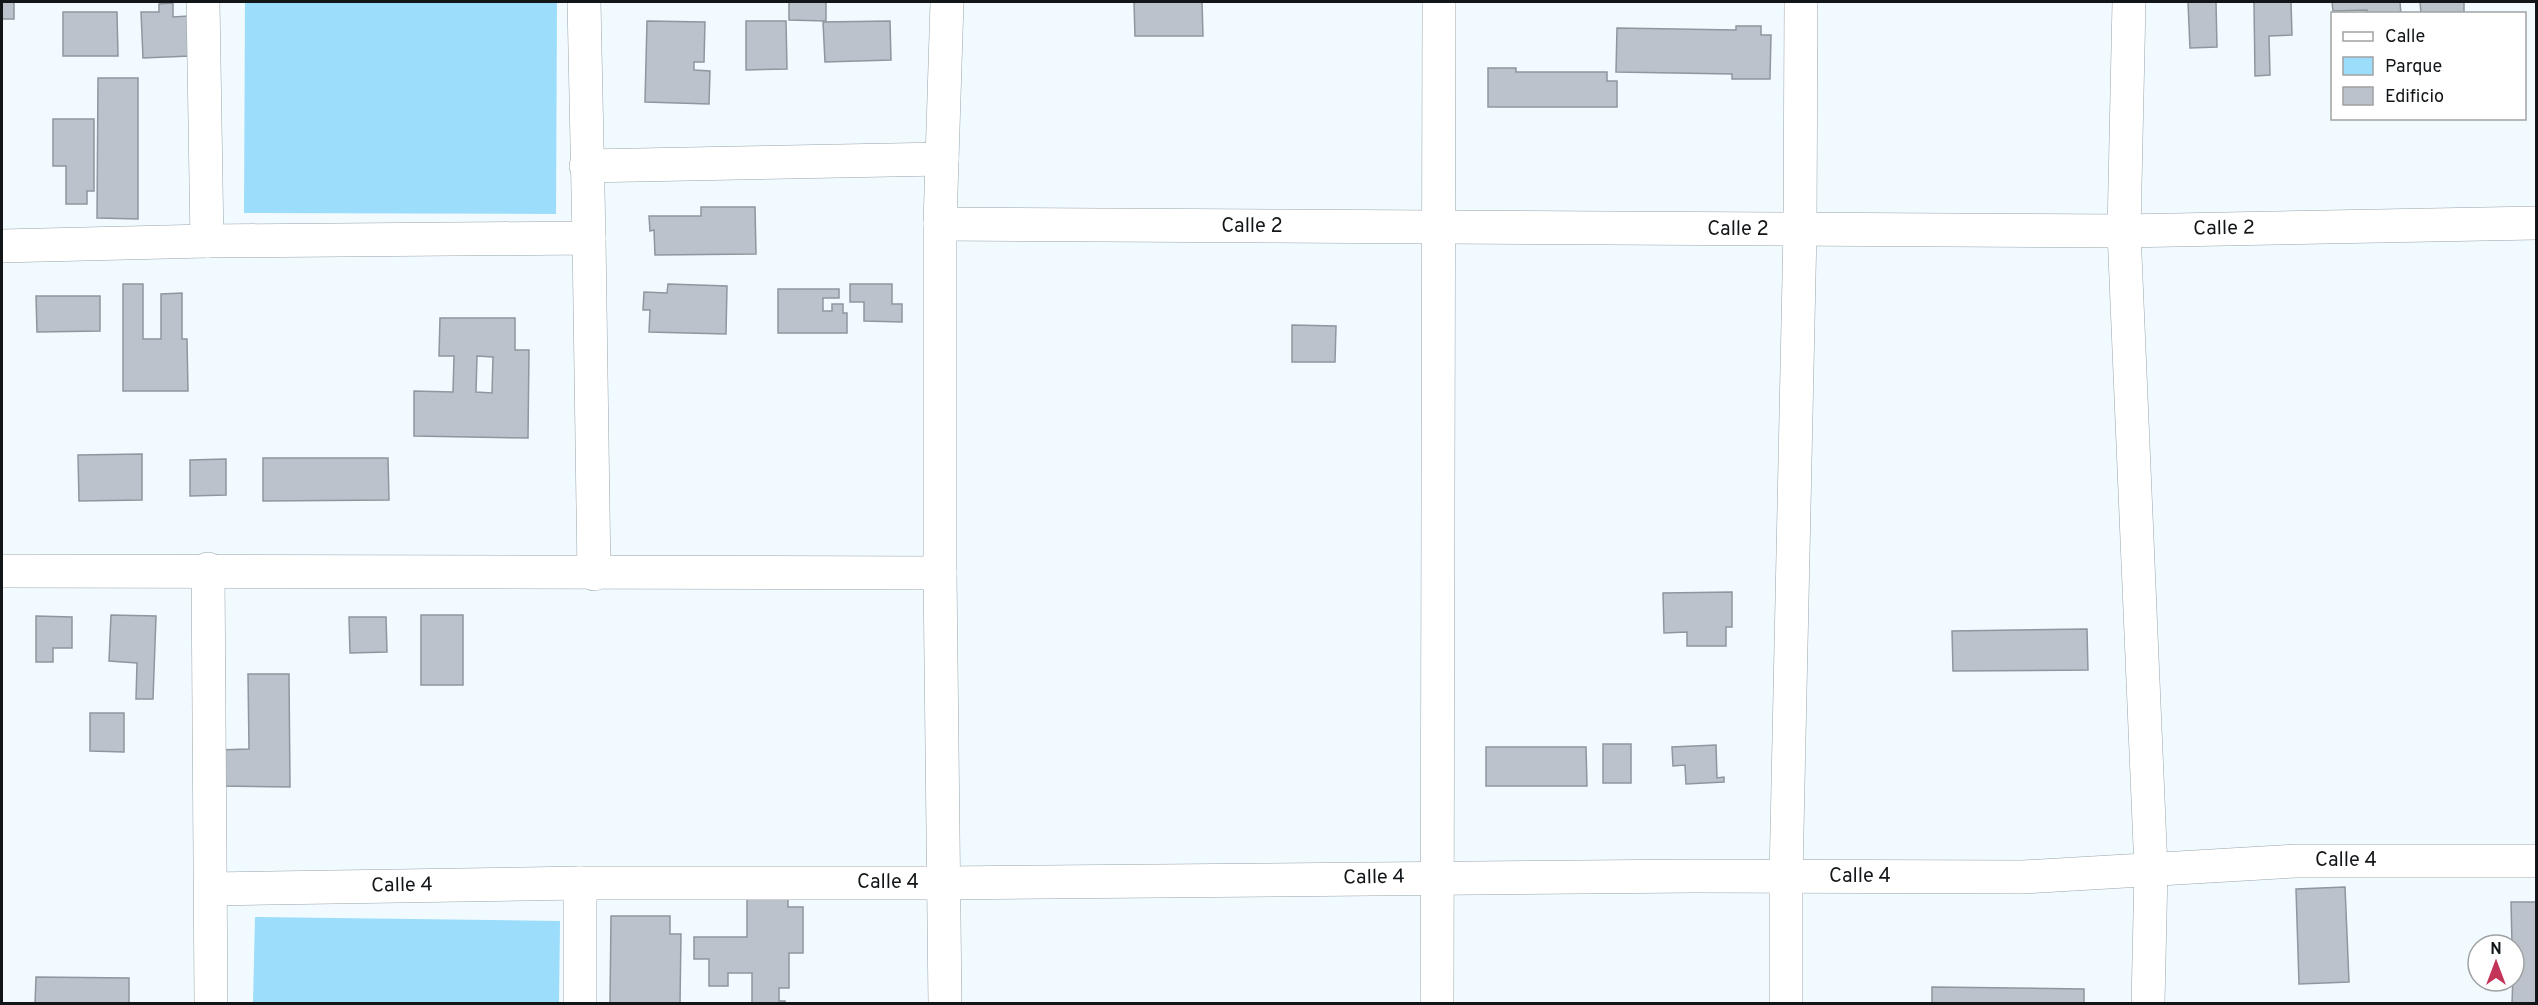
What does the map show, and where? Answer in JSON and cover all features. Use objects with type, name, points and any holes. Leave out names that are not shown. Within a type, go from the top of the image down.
[{"type":"street","points":[[203,2],[207,241]]},
{"type":"street","points":[[584,2],[594,574]]},
{"type":"street","points":[[945,1004],[940,573],[940,224],[947,2]]},
{"type":"street","points":[[1437,1004],[1439,2]]},
{"type":"street","points":[[1786,1004],[1786,877],[1800,230],[1801,2]]},
{"type":"street","points":[[2129,2],[2124,231],[2151,870],[2148,1004]]},
{"type":"street","points":[[586,166],[942,159]]},
{"type":"street","name":"Calle 2","points":[[940,224],[1439,229],[2124,231],[2536,223]]},
{"type":"street","points":[[2,246],[207,241],[589,238]]},
{"type":"street","points":[[2,571],[208,569],[594,574],[940,573]]},
{"type":"street","points":[[208,569],[212,889],[210,1004]]},
{"type":"street","name":"Calle 4","points":[[212,889],[580,883],[2023,877],[2296,861],[2536,861]]},
{"type":"street","points":[[580,883],[580,1004]]},
{"type":"green space","points":[[245,2],[557,2],[556,214],[244,213]]},
{"type":"green space","points":[[255,917],[560,921],[559,1003],[253,1003]]},
{"type":"building","points":[[2,2],[14,2],[14,19],[2,19]]},
{"type":"building","points":[[789,2],[826,2],[826,21],[789,20]]},
{"type":"building","points":[[1134,2],[1202,2],[1203,36],[1135,36]]},
{"type":"building","points":[[2188,2],[2216,2],[2217,47],[2190,48]]},
{"type":"building","points":[[2254,2],[2291,2],[2292,35],[2269,36],[2270,75],[2255,76]]},
{"type":"building","points":[[2332,2],[2400,2],[2401,12],[2368,12],[2367,10],[2333,11]]},
{"type":"building","points":[[2420,2],[2464,2],[2464,12],[2421,12]]},
{"type":"building","points":[[173,3],[173,17],[188,16],[190,56],[143,58],[141,12],[159,12],[159,4]]},
{"type":"building","points":[[63,12],[117,12],[118,56],[63,56]]},
{"type":"building","points":[[647,21],[705,22],[704,62],[694,62],[694,70],[710,71],[709,104],[645,102]]},
{"type":"building","points":[[746,21],[786,21],[787,69],[746,70]]},
{"type":"building","points":[[890,21],[891,60],[825,62],[823,22]]},
{"type":"building","points":[[1736,26],[1761,26],[1761,35],[1771,35],[1770,79],[1732,79],[1732,74],[1616,72],[1617,28],[1736,30]]},
{"type":"building","points":[[1488,68],[1516,68],[1516,72],[1607,72],[1607,81],[1617,81],[1617,107],[1488,107]]},
{"type":"building","points":[[98,78],[138,78],[138,219],[97,218]]},
{"type":"building","points":[[53,119],[94,119],[94,191],[87,191],[87,204],[66,204],[66,166],[53,166]]},
{"type":"building","points":[[701,207],[755,207],[756,254],[655,255],[654,230],[650,231],[649,216],[701,216]]},
{"type":"building","points":[[123,284],[143,284],[143,339],[161,339],[161,294],[182,293],[182,339],[187,339],[188,391],[123,391]]},
{"type":"building","points":[[668,284],[727,286],[726,334],[649,332],[650,310],[643,310],[644,292],[667,293]]},
{"type":"building","points":[[850,284],[892,284],[892,304],[902,304],[902,322],[864,321],[864,302],[850,302]]},
{"type":"building","points":[[778,289],[839,289],[839,298],[823,298],[823,311],[832,311],[832,304],[843,304],[843,313],[847,313],[847,333],[778,333]]},
{"type":"building","points":[[36,296],[100,296],[100,331],[37,332]]},
{"type":"building","points":[[440,318],[515,318],[515,350],[529,350],[528,438],[414,436],[414,391],[453,392],[454,356],[439,356]],"holes":[[[477,356],[493,357],[492,393],[476,392]]]},
{"type":"building","points":[[1292,325],[1336,326],[1335,362],[1292,362]]},
{"type":"building","points":[[142,454],[142,500],[79,501],[78,455]]},
{"type":"building","points":[[263,458],[388,458],[389,500],[263,501]]},
{"type":"building","points":[[226,459],[226,495],[190,496],[190,460]]},
{"type":"building","points":[[1732,592],[1732,627],[1726,627],[1726,646],[1687,646],[1687,632],[1664,633],[1663,593]]},
{"type":"building","points":[[111,615],[156,616],[153,699],[136,699],[137,663],[109,661]]},
{"type":"building","points":[[421,615],[463,615],[463,685],[421,685]]},
{"type":"building","points":[[36,616],[72,617],[72,648],[53,648],[53,662],[36,662]]},
{"type":"building","points":[[349,617],[386,617],[387,652],[350,653]]},
{"type":"building","points":[[2087,629],[2088,670],[1953,671],[1952,631]]},
{"type":"building","points":[[248,674],[289,674],[290,787],[219,786],[218,750],[249,749]]},
{"type":"building","points":[[90,713],[124,713],[124,752],[90,751]]},
{"type":"building","points":[[1603,744],[1631,744],[1631,783],[1603,783]]},
{"type":"building","points":[[1716,745],[1717,778],[1724,777],[1724,782],[1686,784],[1685,765],[1673,766],[1672,747]]},
{"type":"building","points":[[1486,747],[1586,747],[1587,786],[1486,786]]},
{"type":"building","points":[[2345,887],[2349,982],[2299,984],[2296,889]]},
{"type":"building","points":[[747,889],[788,889],[788,907],[803,907],[803,953],[789,953],[789,988],[779,988],[779,1001],[785,1001],[785,1004],[752,1004],[752,973],[728,973],[728,986],[709,986],[709,959],[694,959],[694,937],[747,937]]},
{"type":"building","points":[[2511,902],[2536,902],[2536,1004],[2512,1004],[2512,993],[2526,993],[2526,933],[2512,933]]},
{"type":"building","points":[[611,916],[670,916],[670,934],[681,934],[680,1004],[610,1004]]},
{"type":"building","points":[[36,977],[129,978],[129,1004],[35,1004]]},
{"type":"building","points":[[1932,987],[2084,989],[2084,1004],[1932,1004]]}]
